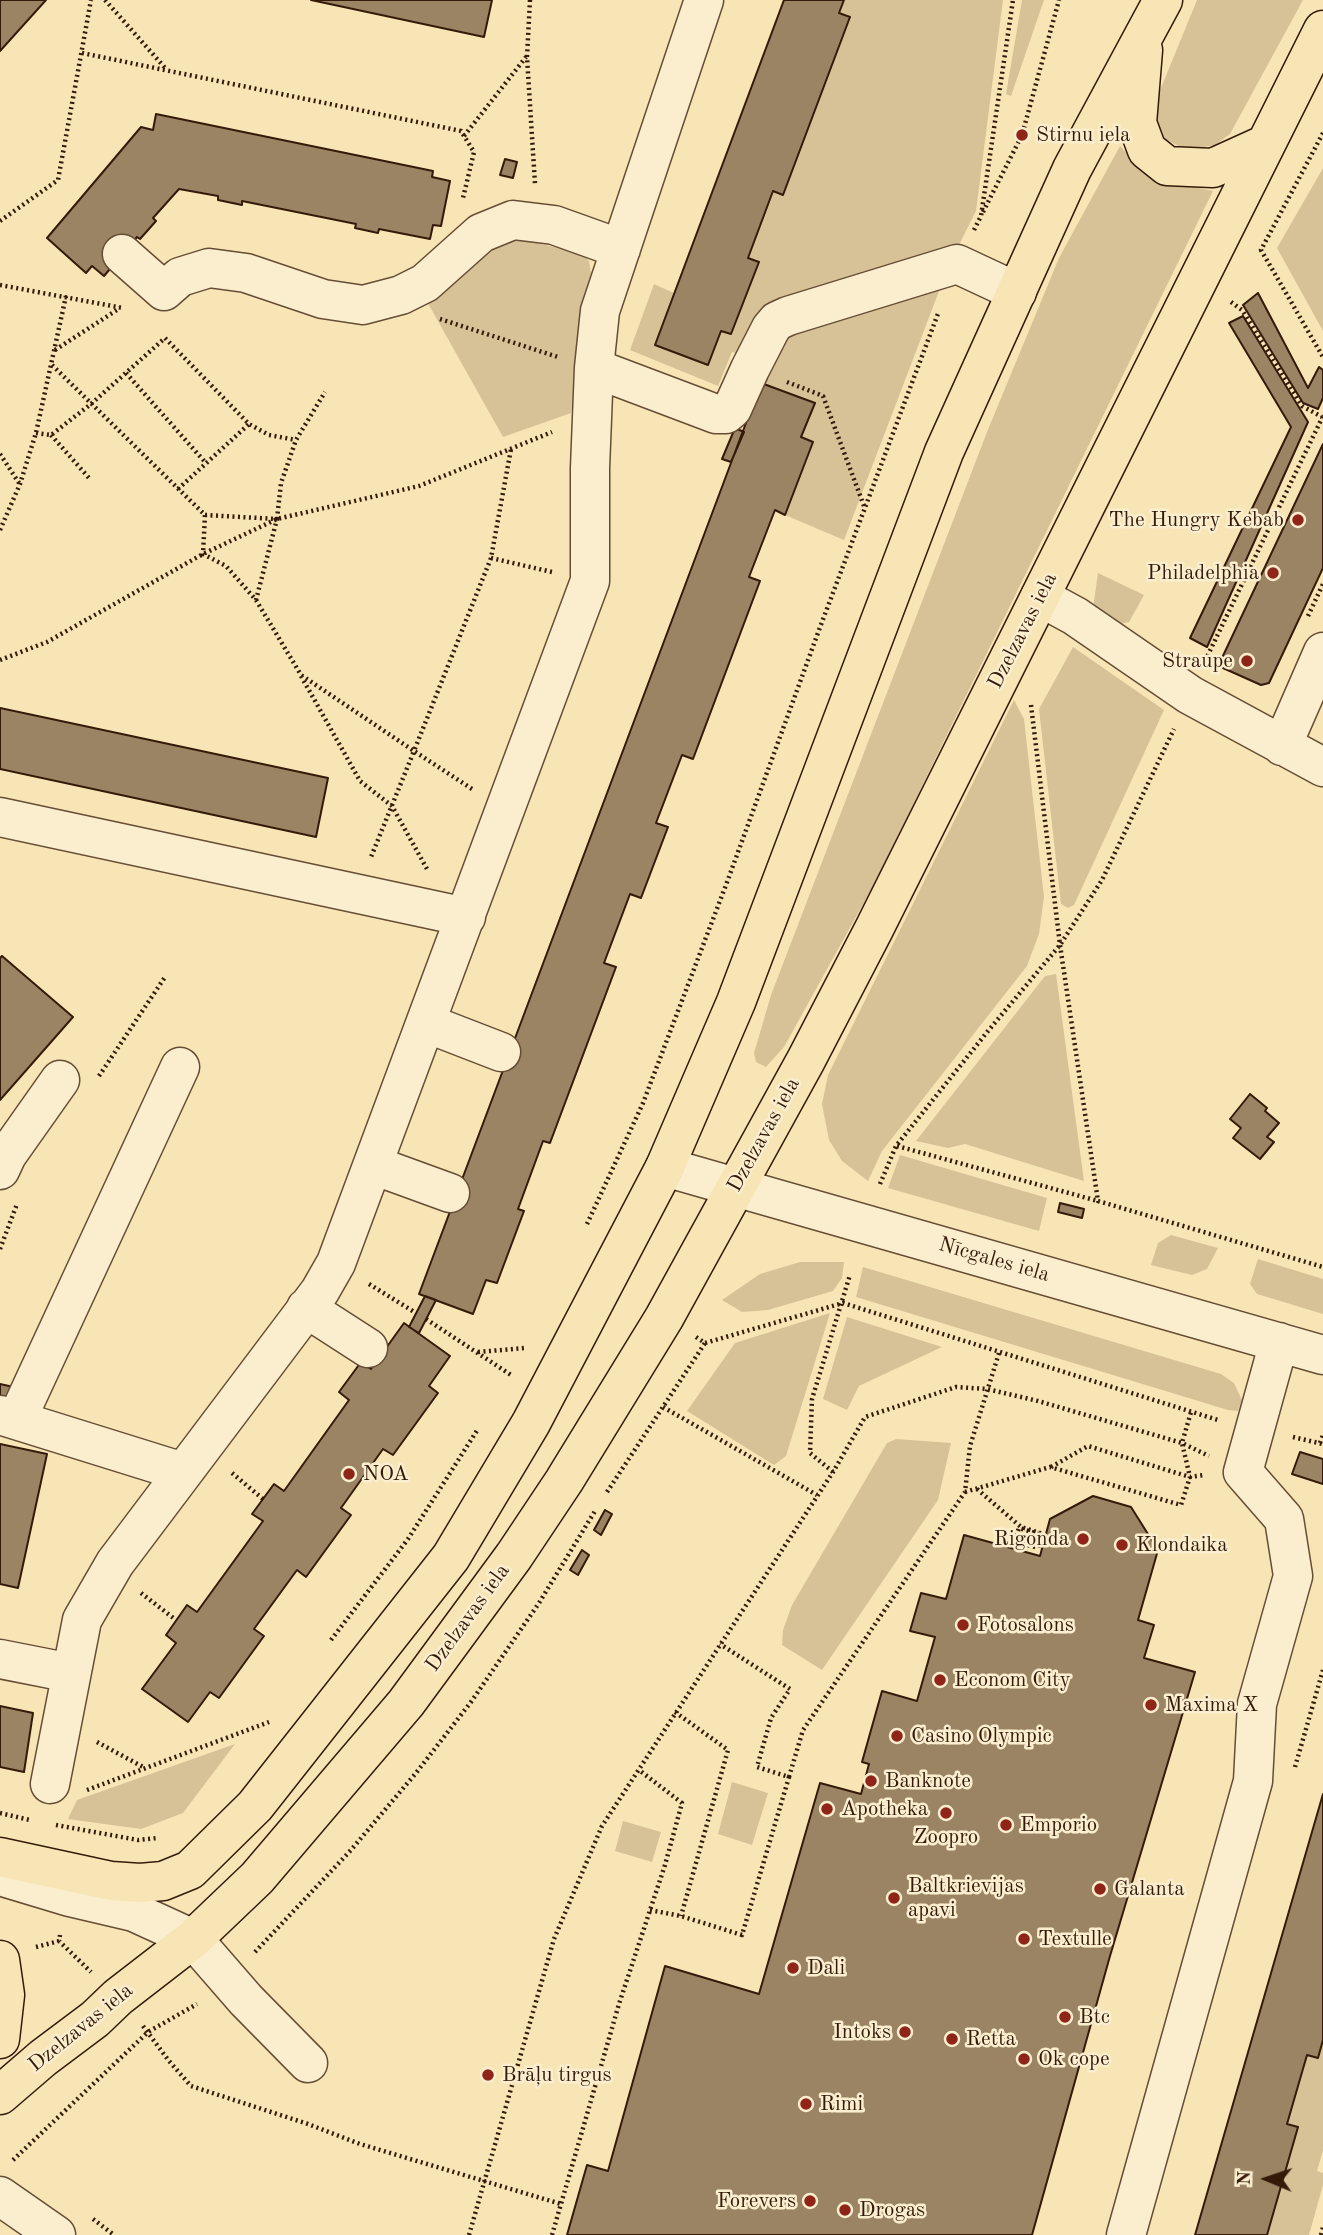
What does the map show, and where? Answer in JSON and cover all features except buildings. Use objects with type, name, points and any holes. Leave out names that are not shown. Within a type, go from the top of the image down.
[{"type":"main road","points":[[0,1857],[111,1881],[140,1883],[163,1881],[190,1870],[255,1806],[451,1557],[531,1423],[665,1167],[736,1002],[944,452],[1072,169],[1163,0]]},
{"type":"main road","name":"Dzelzavas iela","points":[[0,2095],[193,1939],[257,1878],[406,1703],[564,1481],[664,1318],[800,1072],[1323,30]]},
{"type":"main road","points":[[1144,35],[1137,123],[1147,150],[1167,166],[1213,168],[1266,144]]},
{"type":"main road","points":[[0,2039],[13,1954]]},
{"type":"street","points":[[67,1788],[71,1673],[82,1620],[115,1563],[320,1291],[336,1263],[426,1023],[460,916],[505,811],[590,581],[590,468],[594,368],[600,311],[704,0]]},
{"type":"street","points":[[122,254],[164,290],[180,277],[209,268],[246,274],[323,299],[363,305],[401,295],[425,283],[481,233],[513,220],[554,225],[621,248]]},
{"type":"street","points":[[594,368],[716,414],[726,414],[732,410],[750,369],[777,321],[957,264],[1017,292]]},
{"type":"street","points":[[1040,597],[1075,616],[1190,695],[1323,767]]},
{"type":"street","points":[[1282,746],[1323,652]]},
{"type":"street","points":[[0,817],[460,916]]},
{"type":"street","points":[[426,1023],[501,1052]]},
{"type":"street","points":[[180,1068],[8,1417],[183,1472]]},
{"type":"street","points":[[0,1170],[7,1154],[60,1080]]},
{"type":"street","points":[[373,1165],[450,1194]]},
{"type":"street","name":"Nīcgales iela","points":[[665,1167],[1323,1355]]},
{"type":"street","points":[[306,1308],[368,1348]]},
{"type":"street","points":[[1126,2235],[1253,1782],[1257,1704],[1293,1576],[1284,1519],[1243,1472],[1279,1342]]},
{"type":"street","points":[[0,1659],[71,1673]]},
{"type":"street","points":[[0,1876],[70,1897],[134,1912],[193,1939],[246,2000],[308,2063]]},
{"type":"street","points":[[4,2180],[56,2235]]},
{"type":"path","points":[[0,221],[58,180],[91,0]]},
{"type":"path","points":[[105,0],[167,71]]},
{"type":"path","points":[[530,0],[527,57],[537,223]]},
{"type":"path","points":[[981,216],[1013,0]]},
{"type":"path","points":[[586,1227],[648,1090],[957,264],[1022,135],[1060,2]]},
{"type":"path","points":[[82,53],[461,131],[474,152],[463,200],[481,233]]},
{"type":"path","points":[[464,136],[527,57]]},
{"type":"path","points":[[1254,260],[1323,133]]},
{"type":"path","points":[[1261,250],[1323,357]]},
{"type":"path","points":[[0,285],[120,308],[140,309],[164,290]]},
{"type":"path","points":[[401,295],[418,313],[594,368]]},
{"type":"path","points":[[0,530],[20,484],[36,433],[66,296]]},
{"type":"path","points":[[880,1184],[896,1146],[1060,945],[1102,880],[1323,416],[1303,406],[1242,310],[1227,299]]},
{"type":"path","points":[[54,350],[120,308]]},
{"type":"path","points":[[51,435],[92,404],[165,338],[250,424],[269,435],[296,440]]},
{"type":"path","points":[[52,365],[205,515],[277,519]]},
{"type":"path","points":[[126,373],[205,463]]},
{"type":"path","points":[[785,382],[823,396],[864,507]]},
{"type":"path","points":[[256,600],[277,519],[281,483],[296,440],[325,392]]},
{"type":"path","points":[[0,660],[47,642],[203,554],[277,519],[419,486],[552,432],[559,421]]},
{"type":"path","points":[[178,489],[250,424]]},
{"type":"path","points":[[36,433],[51,435],[89,478]]},
{"type":"path","points":[[356,894],[491,558],[511,449]]},
{"type":"path","points":[[0,454],[20,484]]},
{"type":"path","points":[[203,554],[205,515]]},
{"type":"path","points":[[203,554],[226,566],[256,600],[360,781],[392,806],[460,916]]},
{"type":"path","points":[[491,558],[590,581]]},
{"type":"path","points":[[300,676],[505,811]]},
{"type":"path","points":[[1031,703],[1060,945],[1098,1201]]},
{"type":"path","points":[[896,1146],[1098,1201],[1323,1267]]},
{"type":"path","points":[[336,1263],[416,1313]]},
{"type":"path","points":[[833,1472],[810,1453],[813,1399],[850,1275]]},
{"type":"path","points":[[692,1335],[705,1343],[842,1303],[1222,1422]]},
{"type":"path","points":[[426,1319],[512,1375]]},
{"type":"path","points":[[521,1357],[532,1336]]},
{"type":"path","points":[[477,1352],[526,1348]]},
{"type":"path","points":[[650,1910],[681,1916],[742,1935],[803,1730],[965,1492],[970,1446],[999,1353]]},
{"type":"path","points":[[505,1387],[517,1366]]},
{"type":"path","points":[[469,2235],[554,1939],[603,1826],[818,1496],[865,1416],[956,1387],[987,1389],[1182,1443],[1243,1472]]},
{"type":"path","points":[[663,1407],[818,1496]]},
{"type":"path","points":[[1050,1467],[1181,1505],[1190,1476],[1182,1443],[1191,1412]]},
{"type":"path","points":[[326,1647],[408,1539],[482,1422]]},
{"type":"path","points":[[1285,1434],[1322,1444],[1323,1435]]},
{"type":"path","points":[[965,1492],[1050,1467],[1088,1446],[1190,1476],[1243,1472]]},
{"type":"path","points":[[976,1489],[1021,1527],[1043,1534],[1041,1541],[1038,1548],[1014,1541],[1019,1528],[1032,1532],[1045,1536]]},
{"type":"path","points":[[720,1644],[790,1689],[771,1718],[757,1767],[789,1777]]},
{"type":"path","points":[[261,1733],[277,1712]]},
{"type":"path","points":[[675,1712],[728,1750],[681,1916]]},
{"type":"path","points":[[67,1788],[146,1768],[269,1722]]},
{"type":"path","points":[[94,1740],[146,1768]]},
{"type":"path","points":[[552,2235],[619,2004],[682,1804],[639,1770]]},
{"type":"path","points":[[0,1813],[41,1822]]},
{"type":"path","points":[[52,1824],[138,1840],[163,1838]]},
{"type":"path","points":[[59,1941],[70,1897]]},
{"type":"path","points":[[13,1954],[59,1941]]},
{"type":"path","points":[[59,1941],[94,1974]]},
{"type":"path","points":[[4,2180],[148,2032],[200,2003]]},
{"type":"path","points":[[141,2023],[191,2085],[360,2144],[561,2204]]},
{"type":"path","points":[[1321,2235],[1323,2227]]},
{"type":"shaded area","points":[[844,0],[1003,0],[976,211],[952,259],[744,356],[732,352],[718,386],[630,350],[654,284],[674,293],[655,345],[708,365],[721,331],[731,334],[758,262],[748,258],[773,191],[849,17],[839,13]]},
{"type":"shaded area","points":[[1022,0],[1044,0],[1011,96],[1006,94]]},
{"type":"shaded area","points":[[1197,0],[1303,0],[1230,134],[1215,145],[1187,150],[1166,140],[1155,124],[1154,105]]},
{"type":"shaded area","points":[[1120,146],[1147,174],[1213,191],[873,886],[784,1047],[766,1067],[756,1062],[754,1053],[771,995],[987,432],[1059,258]]},
{"type":"shaded area","points":[[1323,168],[1323,331],[1277,248]]},
{"type":"shaded area","points":[[508,236],[583,254],[589,261],[591,273],[571,413],[503,437],[425,298]]},
{"type":"shaded area","points":[[941,286],[844,540],[785,515],[813,442],[801,437],[815,403],[762,383],[781,334]]},
{"type":"shaded area","points":[[1098,573],[1144,595],[1129,622],[1116,625],[1093,608]]},
{"type":"shaded area","points":[[1073,647],[1164,710],[1074,905],[1068,908],[1061,904],[1039,709]]},
{"type":"shaded area","points":[[1014,700],[1024,719],[1044,897],[1039,934],[1027,966],[882,1151],[868,1181],[842,1161],[829,1140],[822,1104],[828,1075]]},
{"type":"shaded area","points":[[1056,974],[1084,1181],[965,1144],[948,1148],[916,1141],[1045,976]]},
{"type":"shaded area","points":[[900,1155],[1047,1198],[1039,1231],[888,1188]]},
{"type":"shaded area","points":[[1171,1235],[1218,1248],[1207,1269],[1192,1275],[1151,1265],[1158,1243]]},
{"type":"shaded area","points":[[1258,1259],[1323,1279],[1323,1314],[1257,1294],[1250,1284]]},
{"type":"shaded area","points":[[800,1262],[844,1262],[842,1278],[833,1291],[768,1310],[742,1312],[722,1300],[760,1274]]},
{"type":"shaded area","points":[[863,1267],[1221,1374],[1234,1383],[1242,1400],[1238,1411],[856,1297]]},
{"type":"shaded area","points":[[830,1313],[786,1456],[774,1465],[687,1411],[735,1343]]},
{"type":"shaded area","points":[[847,1317],[942,1347],[859,1386],[847,1410],[823,1399]]},
{"type":"shaded area","points":[[896,1439],[951,1443],[938,1500],[822,1670],[782,1645],[783,1630],[792,1605],[887,1443]]},
{"type":"shaded area","points":[[235,1744],[183,1813],[141,1829],[68,1819],[77,1800]]},
{"type":"shaded area","points":[[732,1782],[768,1793],[752,1845],[718,1834]]},
{"type":"shaded area","points":[[623,1821],[661,1832],[652,1862],[615,1851]]},
{"type":"shaded area","points":[[1323,2040],[1323,2150],[1317,2171],[1323,2173],[1323,2185],[1309,2235],[1267,2235],[1287,2124],[1307,2055],[1318,2058]]},
{"type":"place","name":"Stirnu iela","points":[[1022,135]]},
{"type":"place","name":"The Hungry Kebab","points":[[1298,520]]},
{"type":"place","name":"Philadelphia","points":[[1273,573]]},
{"type":"place","name":"Straupe","points":[[1247,661]]},
{"type":"place","name":"NOA","points":[[349,1474]]},
{"type":"place","name":"Rigonda","points":[[1083,1539]]},
{"type":"place","name":"Klondaika","points":[[1122,1545]]},
{"type":"place","name":"Fotosalons","points":[[963,1625]]},
{"type":"place","name":"Econom City","points":[[940,1680]]},
{"type":"place","name":"Maxima X","points":[[1151,1705]]},
{"type":"place","name":"Casino Olympic","points":[[897,1736]]},
{"type":"place","name":"Banknote","points":[[871,1781]]},
{"type":"place","name":"Apotheka","points":[[827,1809]]},
{"type":"place","name":"Zoopro","points":[[946,1813]]},
{"type":"place","name":"Emporio","points":[[1006,1825]]},
{"type":"place","name":"Galanta","points":[[1100,1889]]},
{"type":"place","name":"Baltkrievijas apavi","points":[[894,1898]]},
{"type":"place","name":"Textulle","points":[[1024,1939]]},
{"type":"place","name":"Dali","points":[[793,1968]]},
{"type":"place","name":"Btc","points":[[1065,2017]]},
{"type":"place","name":"Intoks","points":[[905,2032]]},
{"type":"place","name":"Retta","points":[[952,2039]]},
{"type":"place","name":"Ok cope","points":[[1024,2059]]},
{"type":"place","name":"Brāļu tirgus","points":[[488,2075]]},
{"type":"place","name":"Rimi","points":[[806,2104]]},
{"type":"place","name":"Forevers","points":[[810,2201]]},
{"type":"place","name":"Drogas","points":[[845,2210]]}]
